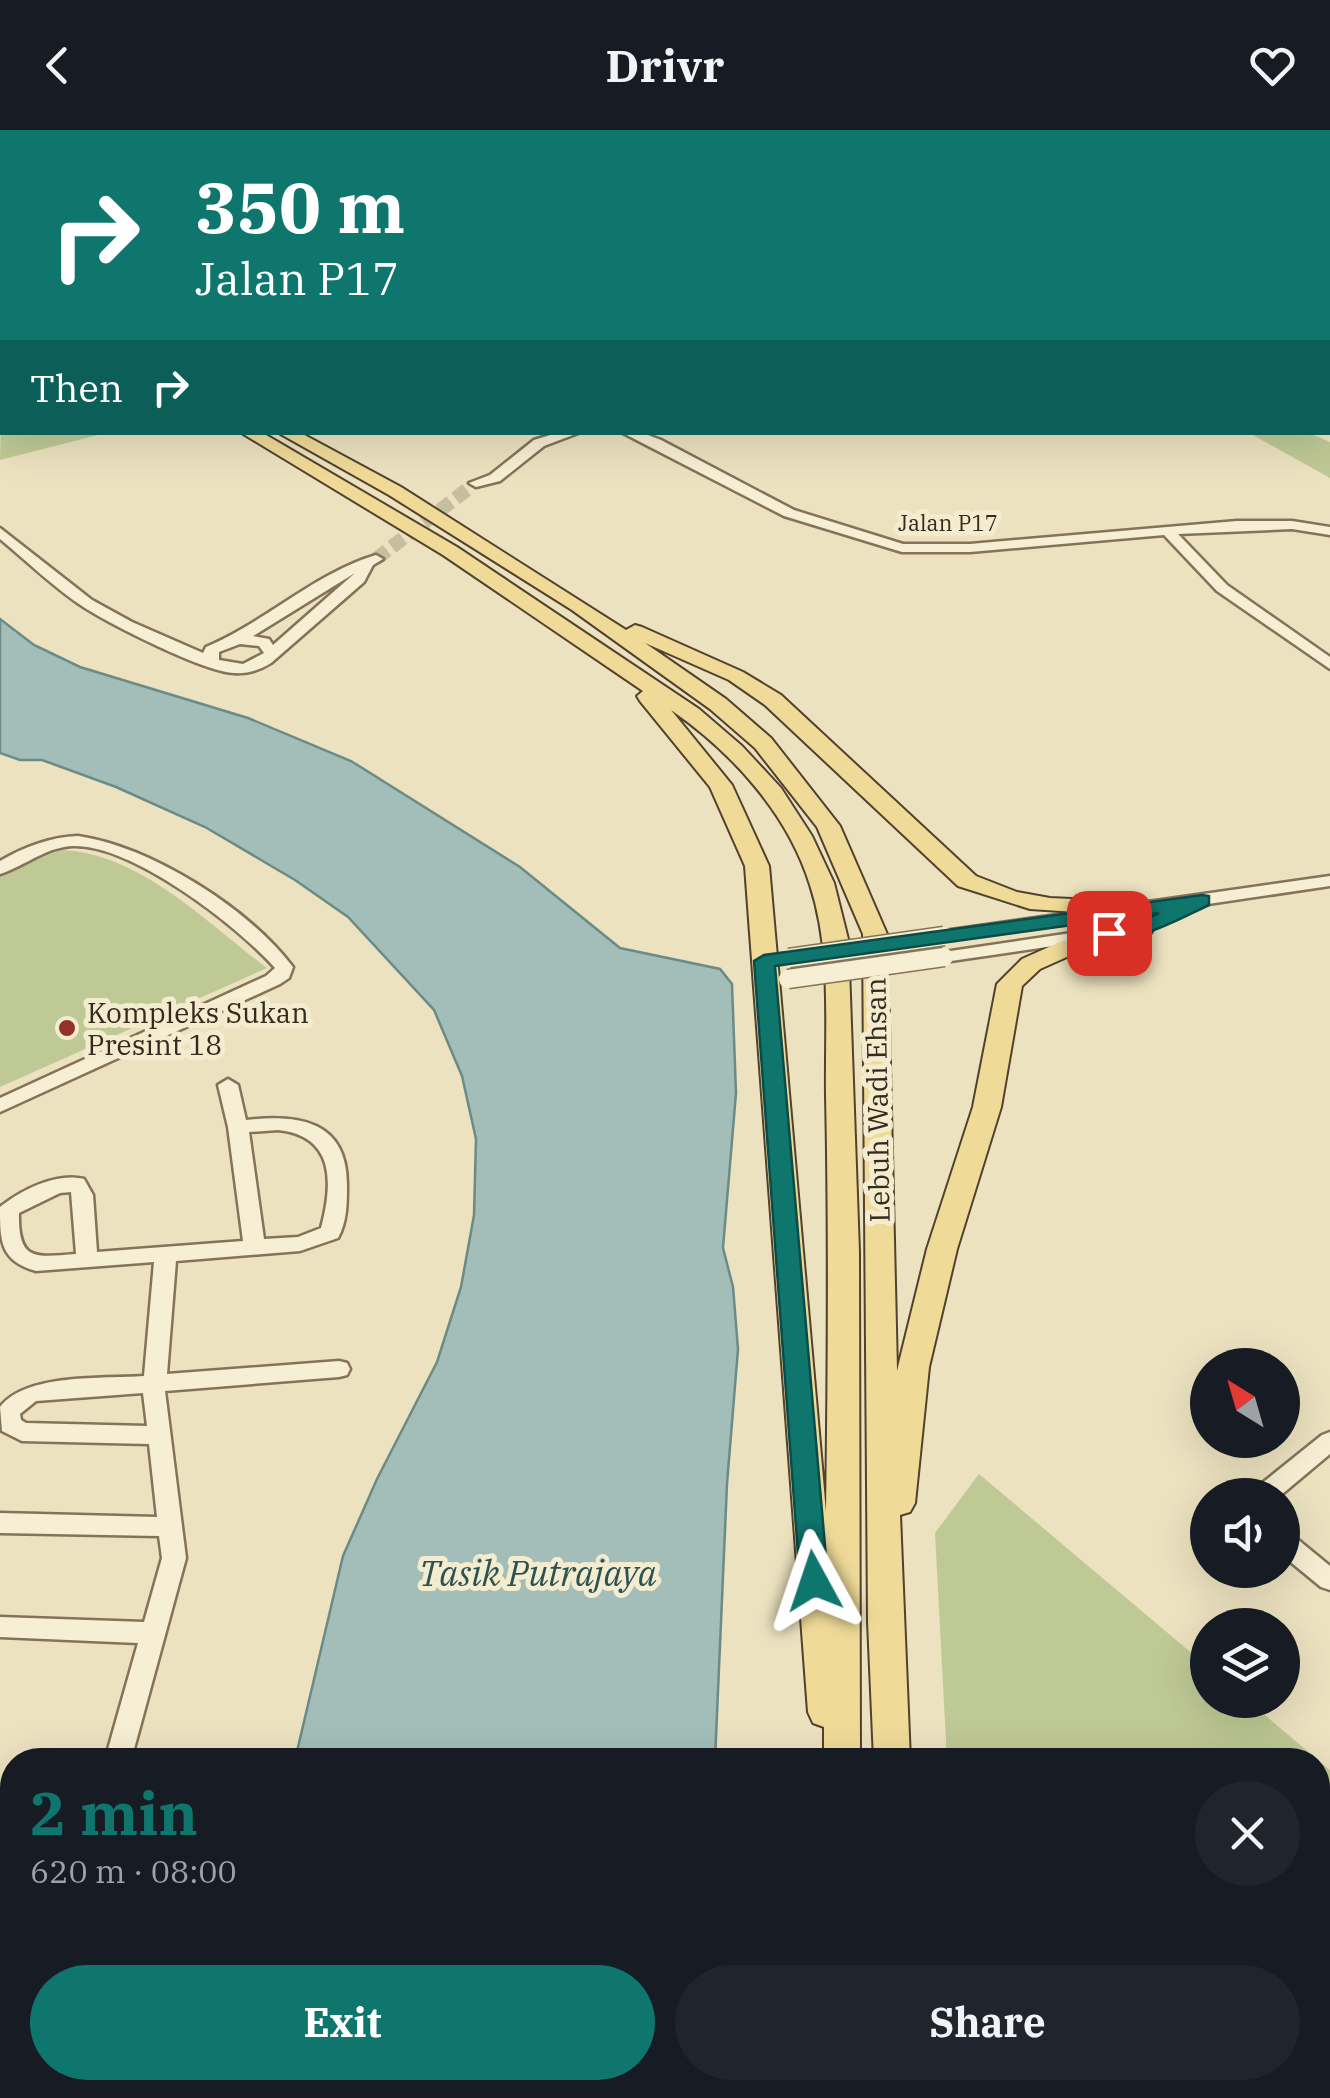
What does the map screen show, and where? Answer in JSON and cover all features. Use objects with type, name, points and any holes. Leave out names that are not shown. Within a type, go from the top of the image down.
[{"type":"main road","name":"Lebuh Wadi Ehsan","points":[[266,436],[312,440],[579,606],[718,704],[763,742],[828,826],[874,934],[885,1622],[891,1748]]},
{"type":"main road","name":"Lebuh Wadi Ehsan","points":[[266,436],[450,551],[691,714],[773,792],[822,883],[836,939],[844,1252],[842,1748]]},
{"type":"main road","points":[[579,606],[736,676],[773,700],[967,881],[1003,898],[1139,919]]},
{"type":"main road","points":[[612,659],[657,706],[721,785],[757,866],[829,1748]]},
{"type":"main road","points":[[885,1622],[913,1367],[942,1250],[988,1107],[1010,984],[1032,964],[1139,919]]},
{"type":"street","points":[[537,435],[478,474],[473,485],[495,478],[539,443],[565,435]]},
{"type":"street","name":"Jalan P17","points":[[636,435],[789,513],[902,548],[958,549],[1291,521]]},
{"type":"street","name":"Jalan P17","points":[[660,435],[804,510],[897,539],[934,542],[1242,517],[1330,527]]},
{"type":"street","points":[[1168,531],[1186,556],[1218,584],[1330,664]]},
{"type":"street","points":[[0,532],[88,603],[211,662],[238,669],[258,665],[272,654],[359,580],[371,562],[339,574],[209,654],[211,662]]},
{"type":"street","points":[[183,648],[230,641],[264,642],[272,654]]},
{"type":"street","points":[[0,869],[24,854],[60,843],[80,840],[113,848],[198,893],[284,967],[272,980],[0,1106]]},
{"type":"street","points":[[765,972],[1139,919],[1202,901],[1330,881]]},
{"type":"street","points":[[228,1085],[238,1127],[255,1248]]},
{"type":"street","points":[[87,1259],[81,1186],[56,1186],[9,1209],[12,1249],[21,1260],[36,1264],[255,1248],[310,1242],[330,1233],[338,1174],[334,1154],[300,1124],[288,1121],[238,1127]]},
{"type":"street","points":[[121,1748],[174,1558],[154,1381],[166,1254]]},
{"type":"street","points":[[158,1435],[22,1432],[8,1419],[11,1406],[32,1393],[340,1368]]},
{"type":"street","points":[[1285,1478],[1330,1441]]},
{"type":"street","points":[[0,1522],[170,1527]]},
{"type":"street","points":[[1300,1555],[1330,1580]]},
{"type":"street","points":[[0,1627],[153,1633]]},
{"type":"green space","points":[[1,435],[98,435],[0,460]]},
{"type":"green space","points":[[1253,435],[1314,435],[1330,442],[1330,478]]},
{"type":"green space","name":"Kompleks Sukan Presint 18","points":[[60,850],[89,854],[144,876],[196,911],[267,968],[0,1087],[0,875]]},
{"type":"green space","points":[[979,1474],[1190,1652],[1190,1718],[1268,1718],[1304,1748],[946,1748],[935,1533]]},
{"type":"water","name":"Tasik Putrajaya","points":[[0,619],[34,645],[80,667],[248,718],[351,761],[520,867],[620,948],[720,969],[732,984],[736,1093],[723,1248],[733,1287],[738,1349],[727,1484],[716,1748],[298,1748],[343,1556],[437,1362],[461,1287],[474,1215],[476,1139],[462,1076],[434,1010],[348,917],[295,880],[205,827],[116,787],[42,760],[20,760],[0,753]]},
{"type":"tunnel","points":[[376,559],[469,488]]},
{"type":"place","name":"Kompleks Sukan Presint 18","points":[[67,1028]]},
{"type":"route","points":[[814,1581],[764,961],[1202,901],[1142,928],[1109,933]]}]
